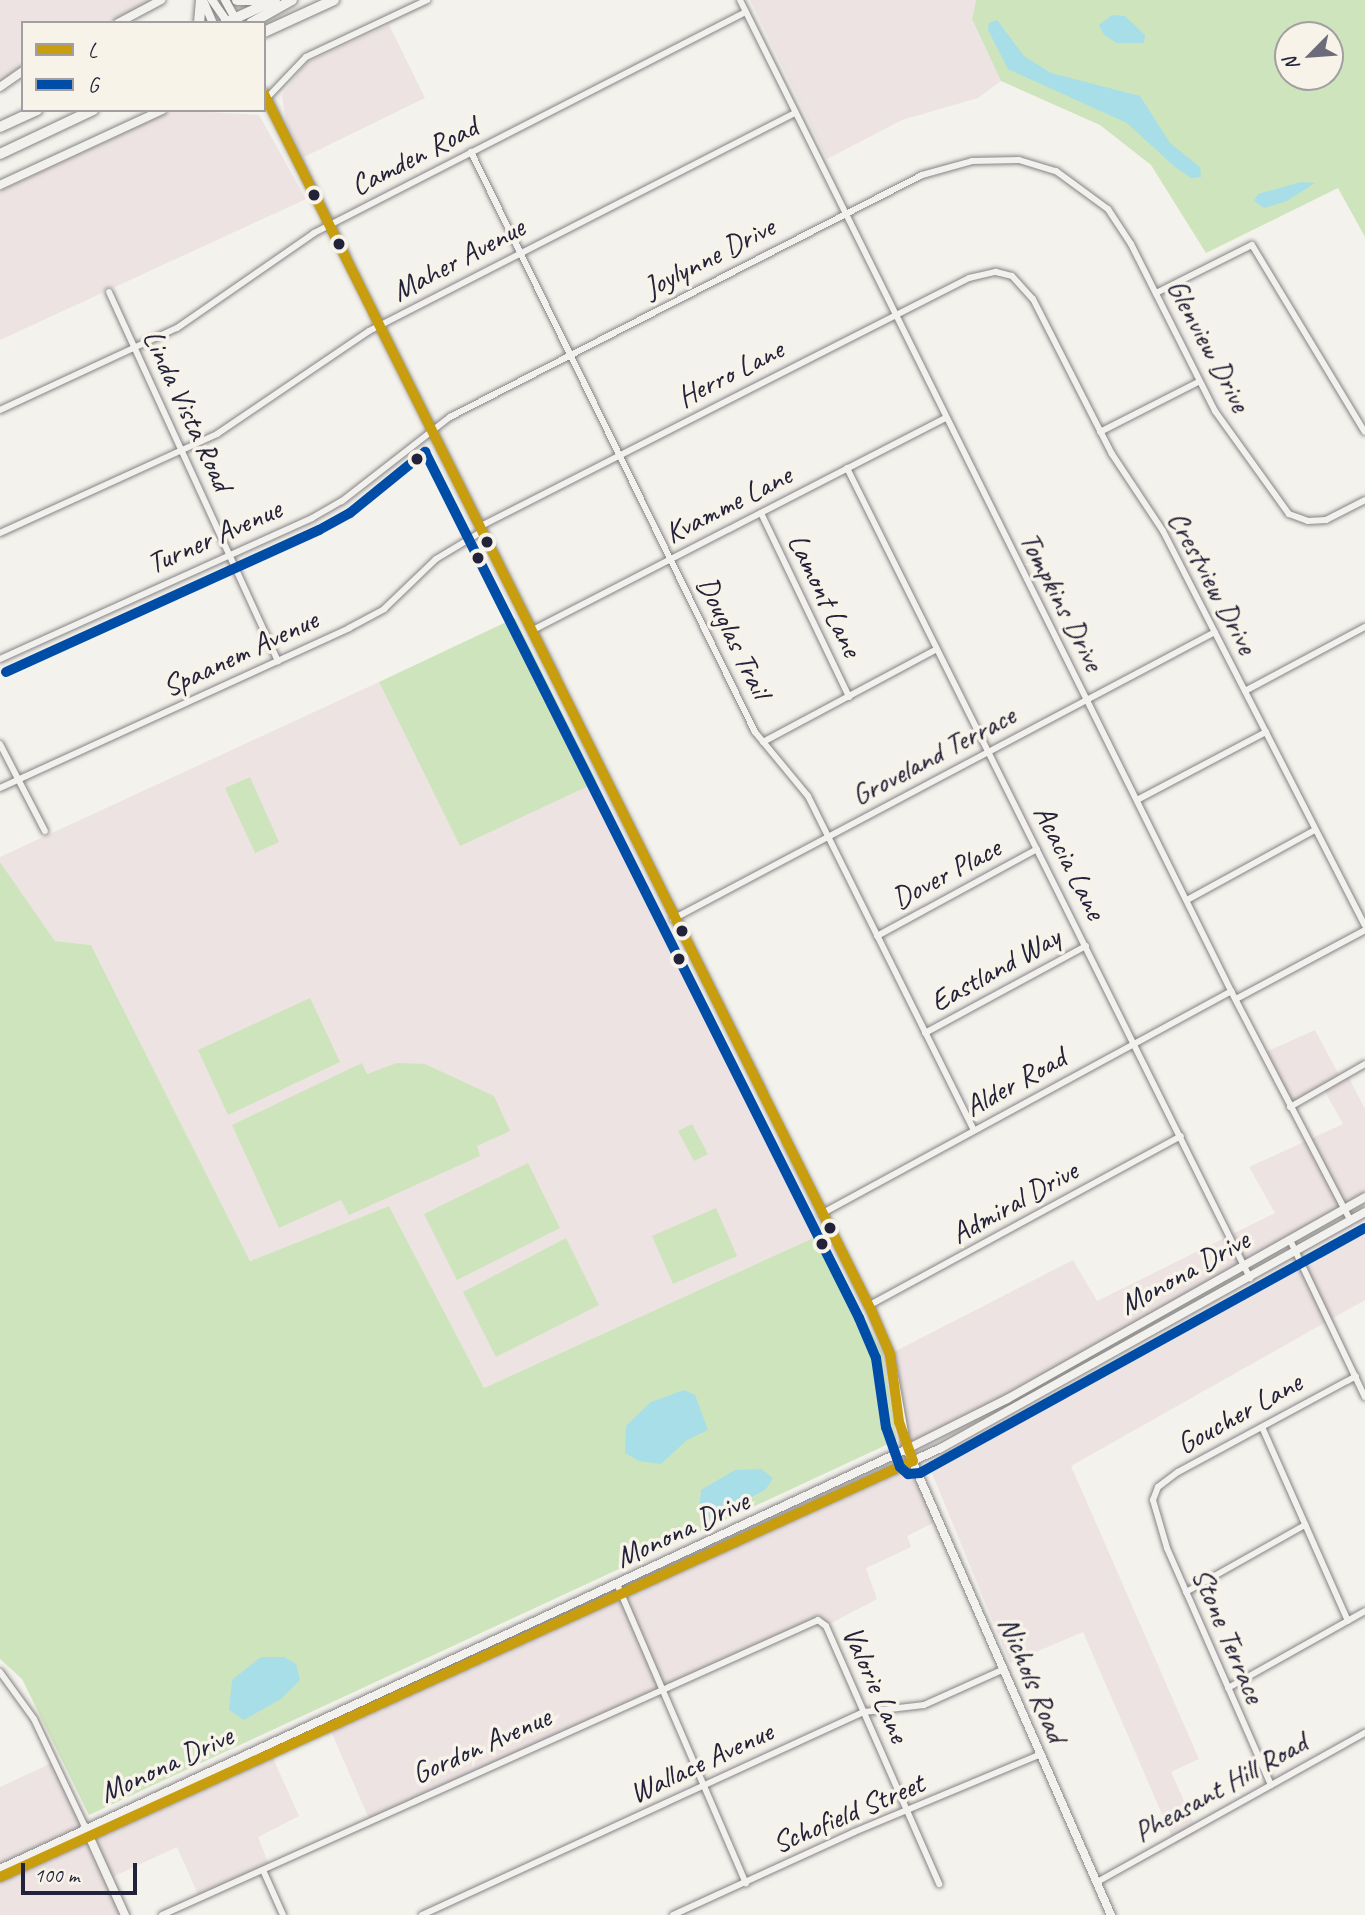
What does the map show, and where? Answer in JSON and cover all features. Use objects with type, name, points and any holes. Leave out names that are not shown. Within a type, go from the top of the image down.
[{"type":"main road","points":[[199,21],[202,0]]},
{"type":"main road","points":[[237,0],[259,0]]},
{"type":"main road","points":[[233,21],[275,0]]},
{"type":"main road","points":[[255,21],[292,0]]},
{"type":"main road","points":[[268,31],[334,0]]},
{"type":"main road","points":[[0,127],[33,112]]},
{"type":"main road","points":[[0,154],[89,112]]},
{"type":"street","points":[[122,21],[161,0]]},
{"type":"street","points":[[202,0],[212,21]]},
{"type":"street","points":[[212,0],[230,21]]},
{"type":"street","points":[[225,0],[231,21]]},
{"type":"street","points":[[266,98],[306,57],[427,0]]},
{"type":"street","name":"Tompkins Drive","points":[[740,0],[1231,991],[1350,1220]]},
{"type":"street","name":"Camden Road","points":[[0,410],[186,323],[327,225],[746,12]]},
{"type":"street","points":[[0,87],[21,72]]},
{"type":"street","name":"Nichols Road","points":[[266,104],[868,1306],[890,1354],[907,1449],[1111,1915]]},
{"type":"street","points":[[0,185],[158,112]]},
{"type":"street","name":"Maher Avenue","points":[[0,533],[182,451],[241,421],[377,326],[519,250],[796,113]]},
{"type":"street","name":"Douglas Trail","points":[[471,152],[670,559],[763,742],[808,796],[974,1130]]},
{"type":"street","name":"Joylynne Drive","points":[[430,430],[571,354],[943,166],[1019,160]]},
{"type":"street","name":"Glenview Drive","points":[[1019,160],[1066,176],[1102,203],[1126,235],[1198,382],[1274,498],[1294,517],[1326,520],[1365,500]]},
{"type":"street","points":[[1156,293],[1250,245],[1262,256],[1365,432]]},
{"type":"street","name":"Herro Lane","points":[[480,529],[620,454],[969,278],[1005,274]]},
{"type":"street","name":"Crestview Drive","points":[[1005,274],[1020,280],[1029,293],[1100,432],[1163,531],[1365,928]]},
{"type":"street","name":"Linda Vista Road","points":[[109,292],[278,661]]},
{"type":"street","points":[[1100,432],[1198,382]]},
{"type":"street","name":"Kvamme Lane","points":[[531,631],[946,418]]},
{"type":"street","name":"Turner Avenue","points":[[0,659],[342,501],[430,430]]},
{"type":"street","name":"Acacia Lane","points":[[847,468],[1250,1278]]},
{"type":"street","name":"Lamont Lane","points":[[761,513],[849,697]]},
{"type":"street","name":"Spaanem Avenue","points":[[0,788],[278,661],[384,609],[436,559],[480,529]]},
{"type":"street","points":[[1245,691],[1365,627]]},
{"type":"street","name":"Groveland Terrace","points":[[673,919],[1214,632]]},
{"type":"street","points":[[763,742],[937,649]]},
{"type":"street","points":[[1137,800],[1266,732]]},
{"type":"street","points":[[0,744],[46,831]]},
{"type":"street","points":[[1187,900],[1315,830]]},
{"type":"street","name":"Dover Place","points":[[877,936],[1037,849]]},
{"type":"street","points":[[1236,999],[1365,928]]},
{"type":"street","name":"Eastland Way","points":[[925,1033],[1086,946]]},
{"type":"street","name":"Alder Road","points":[[821,1214],[1231,991]]},
{"type":"street","points":[[1290,1107],[1365,1063]]},
{"type":"street","name":"Admiral Drive","points":[[868,1306],[1181,1136]]},
{"type":"street","name":"Monona Drive","points":[[0,1869],[85,1827],[907,1449],[1007,1399],[1365,1197]]},
{"type":"street","name":"Monona Drive","points":[[0,1877],[439,1683],[913,1461],[1250,1278],[1365,1212]]},
{"type":"street","points":[[1290,1240],[1365,1397]]},
{"type":"street","name":"Goucher Lane","points":[[1153,1500],[1158,1487],[1178,1472],[1356,1376]]},
{"type":"street","points":[[1262,1427],[1348,1621]]},
{"type":"street","name":"Stone Terrace","points":[[1153,1500],[1154,1518],[1271,1785]]},
{"type":"street","points":[[1186,1592],[1305,1525]]},
{"type":"street","points":[[617,1584],[746,1883]]},
{"type":"street","points":[[1228,1689],[1365,1611]]},
{"type":"street","name":"Gordon Avenue","points":[[162,1915],[663,1687],[820,1620]]},
{"type":"street","name":"Valorie Lane","points":[[820,1620],[864,1712],[939,1884]]},
{"type":"street","points":[[433,1668],[439,1683]]},
{"type":"street","name":"Wallace Avenue","points":[[422,1915],[864,1712],[924,1705],[1004,1669]]},
{"type":"street","points":[[0,1672],[34,1719],[125,1915]]},
{"type":"street","name":"Pheasant Hill Road","points":[[1097,1882],[1365,1733]]},
{"type":"street","name":"Schofield Street","points":[[673,1915],[1041,1754]]},
{"type":"street","points":[[263,1870],[283,1915]]},
{"type":"shaded area","points":[[0,0],[161,0],[122,21],[21,21],[21,72],[0,87]]},
{"type":"shaded area","points":[[750,0],[976,0],[972,19],[1001,81],[978,98],[902,120],[827,159]]},
{"type":"shaded area","points":[[389,25],[425,98],[304,157],[286,122],[282,95],[306,63]]},
{"type":"shaded area","points":[[170,112],[208,112],[259,115],[306,199],[0,340],[0,191]]},
{"type":"shaded area","points":[[379,682],[460,845],[597,782],[822,1234],[484,1388],[389,1206],[250,1261],[91,945],[55,941],[0,862],[0,857]]},
{"type":"shaded area","points":[[1315,1030],[1340,1077],[1347,1074],[1365,1109],[1365,1197],[1055,1372],[907,1449],[890,1354],[1073,1260],[1097,1301],[1275,1213],[1249,1167],[1343,1124],[1323,1088],[1290,1107],[1263,1053]]},
{"type":"shaded area","points":[[1365,1224],[1365,1300],[1071,1466],[1199,1759],[1171,1772],[1198,1832],[1175,1844],[1083,1632],[1010,1663],[929,1466]]},
{"type":"shaded area","points":[[913,1461],[939,1520],[907,1536],[911,1547],[866,1568],[877,1599],[826,1626],[821,1620],[370,1821],[330,1729]]},
{"type":"shaded area","points":[[272,1756],[299,1816],[258,1837],[270,1867],[200,1899],[177,1847],[108,1879],[125,1915],[0,1915],[0,1877]]},
{"type":"shaded area","points":[[56,1761],[85,1827],[0,1869],[0,1787]]},
{"type":"green space","points":[[976,0],[1365,0],[1365,237],[1338,188],[1206,253],[1151,165],[1100,125],[1001,81],[972,19]]},
{"type":"green space","points":[[515,618],[597,782],[460,846],[379,682]]},
{"type":"green space","points":[[250,777],[279,842],[255,853],[225,788]]},
{"type":"green space","points":[[0,862],[55,941],[91,945],[250,1261],[389,1206],[484,1388],[822,1234],[882,1352],[897,1440],[89,1815],[22,1679],[0,1659]]},
{"type":"green space","points":[[310,998],[340,1062],[228,1115],[198,1050]]},
{"type":"green space","points":[[362,1063],[367,1074],[397,1063],[425,1064],[494,1096],[510,1131],[477,1146],[480,1156],[349,1215],[341,1200],[279,1228],[232,1125]]},
{"type":"green space","points":[[692,1124],[708,1154],[694,1161],[678,1131]]},
{"type":"green space","points":[[528,1163],[560,1228],[457,1280],[424,1214]]},
{"type":"green space","points":[[716,1208],[737,1256],[673,1284],[652,1236]]},
{"type":"green space","points":[[566,1238],[599,1305],[496,1357],[463,1292]]},
{"type":"water","points":[[1112,15],[1125,16],[1145,35],[1144,43],[1117,43],[1104,35],[1099,25]]},
{"type":"water","points":[[997,20],[1024,56],[1051,73],[1140,96],[1170,143],[1200,167],[1201,177],[1191,178],[1175,167],[1127,123],[1008,69],[988,30],[989,23]]},
{"type":"water","points":[[1301,182],[1315,183],[1287,201],[1264,208],[1254,201],[1258,194]]},
{"type":"water","points":[[684,1390],[695,1395],[708,1430],[687,1440],[661,1464],[639,1461],[625,1453],[626,1426],[651,1402]]},
{"type":"water","points":[[761,1469],[773,1478],[766,1489],[720,1515],[706,1518],[699,1513],[701,1490],[735,1470]]},
{"type":"water","points":[[261,1657],[284,1657],[296,1664],[300,1680],[281,1699],[244,1720],[229,1710],[232,1680]]},
{"type":"transit line","name":"L","points":[[0,1877],[913,1461],[899,1422],[890,1354],[872,1312],[266,98]]},
{"type":"transit line","name":"G","points":[[6,672],[319,530],[350,513],[425,452],[859,1318],[876,1358],[886,1427],[900,1467],[908,1474],[920,1473],[1365,1228]]}]
